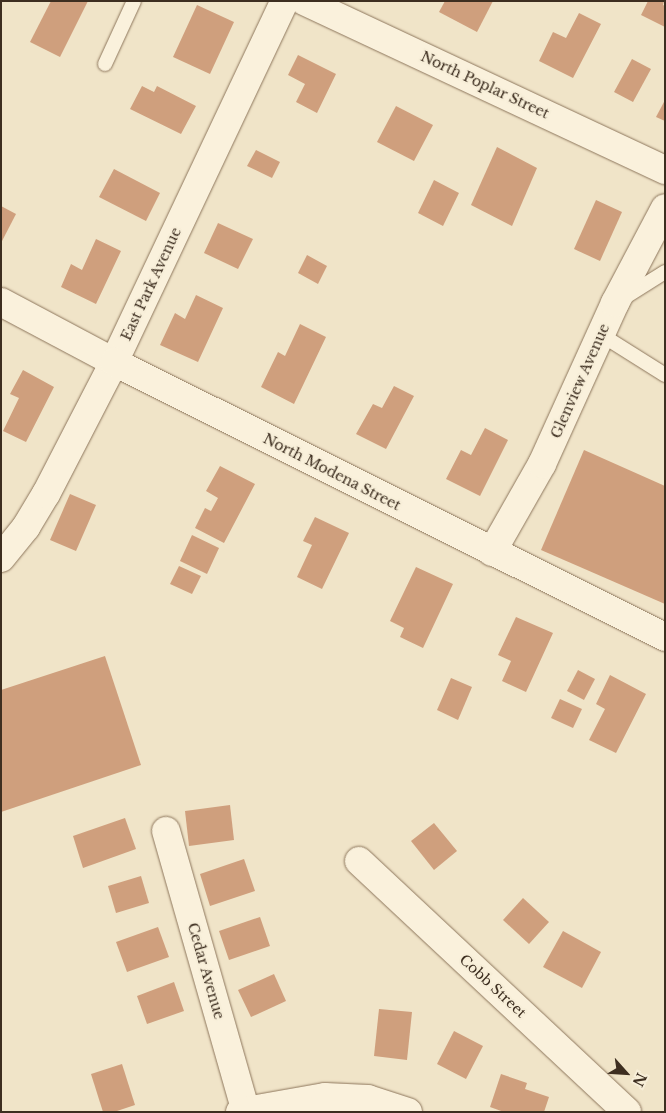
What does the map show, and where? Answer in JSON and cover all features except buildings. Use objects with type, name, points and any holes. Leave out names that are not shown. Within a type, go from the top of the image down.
[{"type":"street","name":"East Park Avenue","points":[[1,558],[26,527],[46,494],[114,362],[285,1]]},
{"type":"street","name":"North Poplar Street","points":[[304,1],[665,170]]},
{"type":"street","name":"Glenview Avenue","points":[[492,552],[542,464],[600,334],[665,208]]},
{"type":"street","name":"North Modena Street","points":[[1,302],[114,362],[665,637]]},
{"type":"street","name":"Cedar Avenue","points":[[166,831],[244,1111]]},
{"type":"street","name":"Cobb Street","points":[[359,860],[627,1112]]},
{"type":"street","points":[[244,1111],[325,1097],[368,1099],[408,1112]]},
{"type":"lane","points":[[105,64],[134,1]]},
{"type":"lane","points":[[615,303],[665,272]]},
{"type":"lane","points":[[600,334],[665,375]]}]
